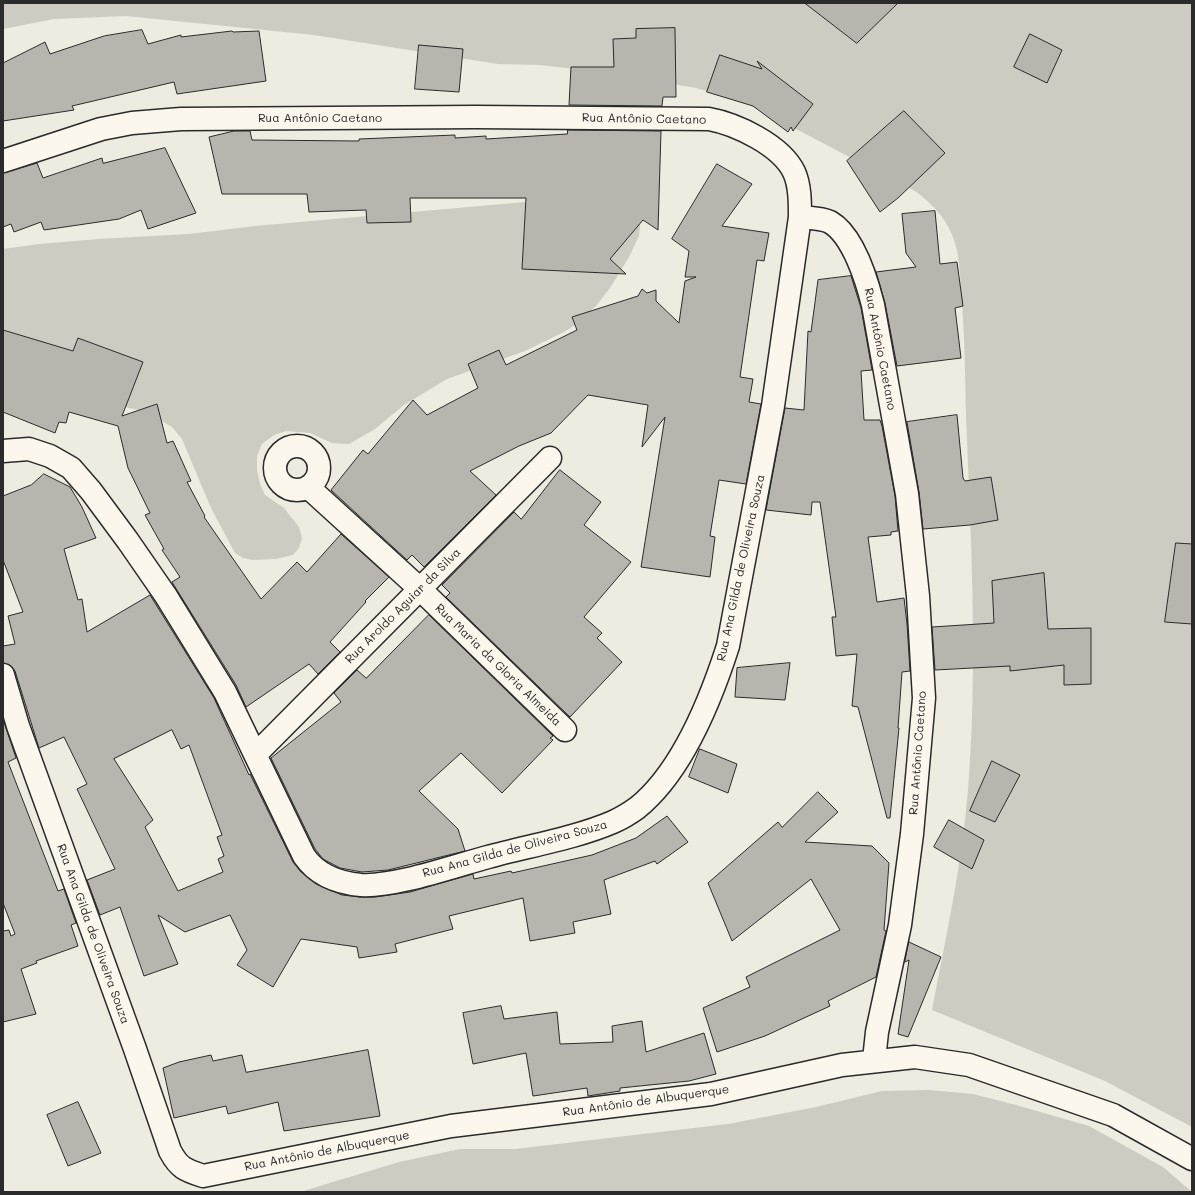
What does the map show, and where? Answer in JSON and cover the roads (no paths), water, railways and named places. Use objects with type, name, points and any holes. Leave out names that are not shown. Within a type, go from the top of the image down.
[{"type":"street","name":"Rua Antônio Caetano","points":[[3,161],[101,129],[132,123],[181,119],[476,117],[709,119],[737,127],[766,145],[788,162],[797,182],[800,217],[820,219],[830,222],[836,228],[856,255],[868,286],[875,313],[907,494],[918,596],[924,698],[919,763],[900,926],[877,1032],[874,1060]]},
{"type":"street","name":"Rua Ana Gilda de Oliveira Souza","points":[[3,452],[21,449],[37,452],[60,461],[80,477],[128,541],[166,596],[225,692],[256,754],[278,804],[304,856],[312,867],[333,878],[361,885],[376,885],[409,878],[579,833],[619,819],[637,808],[648,797],[687,746],[719,674],[728,646],[773,406],[800,217]]},
{"type":"street","name":"Rua Aroldo Aguiar da Silva","points":[[256,754],[550,458]]},
{"type":"street","name":"Rua Maria da Gloria Almeida","points":[[308,487],[420,589],[565,730]]},
{"type":"street","name":"Rua Ana Gilda de Oliveira Souza","points":[[3,675],[18,726],[135,1049],[170,1151],[176,1162],[184,1170],[203,1176]]},
{"type":"street","name":"Rua Antônio de Albuquerque","points":[[203,1176],[451,1126],[711,1094],[842,1064],[915,1057],[969,1065],[1113,1115],[1192,1159]]}]
